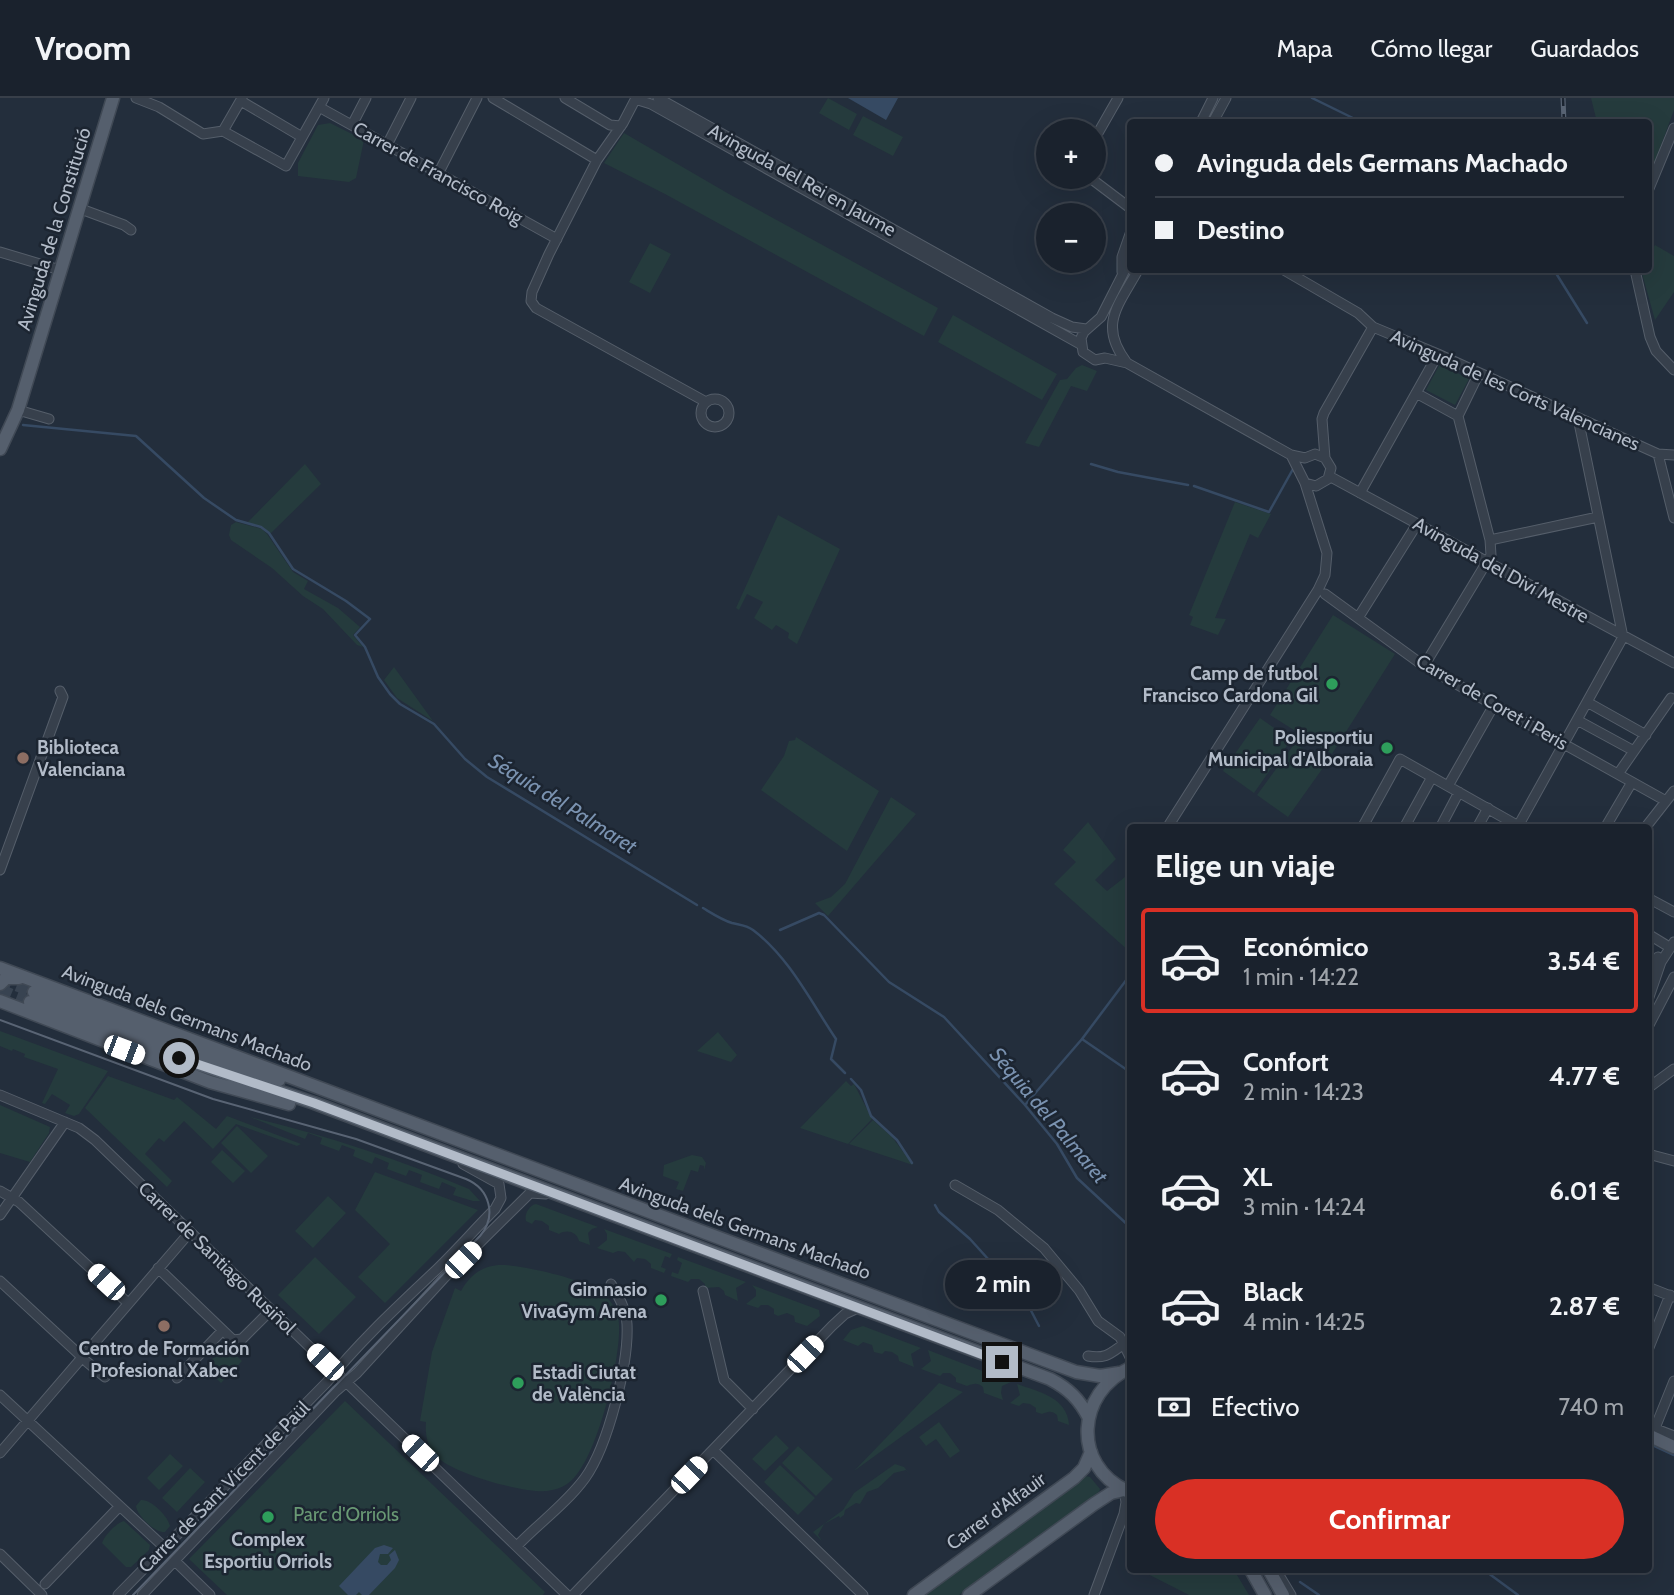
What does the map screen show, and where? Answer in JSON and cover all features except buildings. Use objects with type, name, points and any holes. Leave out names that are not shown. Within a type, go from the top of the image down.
[{"type":"main road","name":"Avinguda de la Constitució","points":[[0,449],[4,435],[18,410],[113,98]]},
{"type":"main road","name":"Avinguda dels Germans Machado","points":[[0,968],[28,996],[243,1081],[314,1103],[1061,1385],[1076,1397],[1088,1418]]},
{"type":"main road","points":[[0,984],[6,978],[28,996]]},
{"type":"main road","points":[[0,992],[4,999],[28,996]]},
{"type":"main road","name":"Avinguda dels Germans Machado","points":[[0,1001],[28,996],[246,1070],[360,1105],[1076,1372],[1100,1376],[1125,1371]]},
{"type":"main road","points":[[1125,1371],[1102,1388],[1096,1397],[1088,1418],[1088,1435],[1091,1452],[1107,1477],[1126,1491]]},
{"type":"main road","points":[[1652,1431],[1674,1447]]},
{"type":"main road","name":"Carrer d'Alfauir","points":[[914,1595],[1074,1478],[1084,1468],[1091,1452]]},
{"type":"main road","points":[[969,1595],[1094,1504],[1111,1493],[1126,1491]]},
{"type":"main road","points":[[1253,1573],[1265,1595]]},
{"type":"main road","points":[[1271,1573],[1283,1595]]},
{"type":"street","points":[[136,98],[159,107],[203,134],[223,131],[286,166],[322,102]]},
{"type":"street","points":[[159,107],[165,98]]},
{"type":"street","points":[[352,125],[366,98]]},
{"type":"street","points":[[387,145],[411,98]]},
{"type":"street","points":[[438,174],[477,98]]},
{"type":"street","points":[[493,98],[597,160]]},
{"type":"street","points":[[565,98],[610,125],[621,126]]},
{"type":"street","name":"Avinguda del Rei en Jaume","points":[[658,98],[1052,318],[1072,327],[1089,328]]},
{"type":"street","points":[[1106,119],[1118,98]]},
{"type":"street","points":[[1202,119],[1213,98]]},
{"type":"street","points":[[1215,119],[1226,98]]},
{"type":"street","points":[[223,131],[241,99],[302,137]]},
{"type":"street","points":[[637,99],[597,160],[531,292],[531,301],[536,308],[706,402]]},
{"type":"street","name":"Avinguda del Rei en Jaume","points":[[637,99],[651,104],[1080,344]]},
{"type":"street","name":"Carrer de Francisco Roig","points":[[322,102],[352,125],[557,239]]},
{"type":"street","points":[[610,125],[613,136]]},
{"type":"street","points":[[1652,181],[1674,128]]},
{"type":"street","points":[[1105,189],[1127,206]]},
{"type":"street","points":[[80,209],[131,230]]},
{"type":"street","points":[[1122,276],[1122,257],[1127,243]]},
{"type":"street","points":[[0,252],[60,270]]},
{"type":"street","points":[[1127,266],[1101,317],[1081,338],[1080,344],[1088,357],[1127,363],[1291,455],[1305,458],[1315,454],[1325,458]]},
{"type":"street","points":[[1127,363],[1114,346],[1111,333],[1113,315],[1136,273]]},
{"type":"street","name":"Avinguda de les Corts Valencianes","points":[[1289,273],[1358,313],[1373,327],[1658,454]]},
{"type":"street","points":[[1636,273],[1650,337],[1656,351],[1674,370]]},
{"type":"street","points":[[1089,328],[1102,326],[1111,333]]},
{"type":"street","points":[[1311,499],[1317,486],[1329,476],[1331,468],[1325,458],[1322,419],[1324,413],[1373,327]]},
{"type":"street","points":[[1105,358],[1114,346]]},
{"type":"street","points":[[1360,493],[1438,354]]},
{"type":"street","points":[[1424,666],[1491,555],[1490,540],[1458,416],[1479,373]]},
{"type":"street","points":[[1416,393],[1458,416]]},
{"type":"street","points":[[18,410],[49,419]]},
{"type":"street","points":[[1521,824],[1623,637],[1578,418]]},
{"type":"street","points":[[1674,455],[1658,454],[1674,518]]},
{"type":"street","points":[[1170,824],[1325,575],[1327,553],[1311,499],[1291,455]]},
{"type":"street","points":[[1299,468],[1305,458]]},
{"type":"street","name":"Avinguda del Diví Mestre","points":[[1329,476],[1674,663]]},
{"type":"street","points":[[1305,483],[1317,486]]},
{"type":"street","points":[[1490,540],[1598,517]]},
{"type":"street","points":[[1357,618],[1417,524]]},
{"type":"street","name":"Carrer de Coret i Peris","points":[[1325,594],[1424,666],[1666,801]]},
{"type":"street","points":[[0,870],[63,697],[60,691]]},
{"type":"street","points":[[1618,774],[1671,698]]},
{"type":"street","points":[[1587,702],[1646,735]]},
{"type":"street","points":[[1448,786],[1494,705]]},
{"type":"street","points":[[1577,720],[1634,751]]},
{"type":"street","points":[[1364,824],[1400,759],[1514,824]]},
{"type":"street","points":[[1406,824],[1432,777]]},
{"type":"street","points":[[1607,824],[1632,782]]},
{"type":"street","points":[[1648,824],[1674,791]]},
{"type":"street","points":[[1442,824],[1459,792]]},
{"type":"street","points":[[1479,824],[1488,808]]},
{"type":"street","points":[[1652,900],[1674,912]]},
{"type":"street","points":[[1652,988],[1674,932]]},
{"type":"street","points":[[1652,936],[1670,943]]},
{"type":"street","points":[[1652,968],[1670,943]]},
{"type":"street","points":[[1652,1019],[1674,977]]},
{"type":"street","points":[[1652,1085],[1674,1069]]},
{"type":"street","name":"Carrer de Santiago Rusiñol","points":[[0,1096],[65,1122],[95,1140],[567,1595]]},
{"type":"street","points":[[0,1215],[65,1122]]},
{"type":"street","name":"Carrer de Sant Vicent de Paül","points":[[118,1595],[336,1372],[412,1290],[434,1272],[498,1205],[501,1190],[496,1180],[437,1150]]},
{"type":"street","points":[[1652,1155],[1674,1161]]},
{"type":"street","points":[[955,1185],[998,1210],[1031,1235],[1066,1273],[1098,1321],[1127,1341]]},
{"type":"street","points":[[0,1192],[13,1198],[128,1303]]},
{"type":"street","name":"Carrer de Sant Vicent de Paül","points":[[142,1595],[213,1517],[527,1195],[536,1192],[560,1196]]},
{"type":"street","points":[[0,1453],[84,1359],[128,1303],[190,1232]]},
{"type":"street","points":[[158,1268],[229,1338],[238,1341],[271,1310]]},
{"type":"street","points":[[0,1282],[105,1377]]},
{"type":"street","points":[[517,1546],[580,1484],[593,1464],[600,1446],[619,1386],[627,1337],[624,1308],[611,1284]]},
{"type":"street","points":[[1652,1288],[1672,1296],[1652,1341]]},
{"type":"street","points":[[703,1291],[724,1380],[753,1409]]},
{"type":"street","points":[[573,1595],[832,1326],[845,1314],[858,1308]]},
{"type":"street","points":[[177,1378],[222,1331]]},
{"type":"street","points":[[1087,1356],[1099,1358],[1112,1354],[1127,1343]]},
{"type":"street","points":[[1652,1428],[1674,1381]]},
{"type":"street","points":[[0,1395],[164,1546]]},
{"type":"street","points":[[1652,1430],[1674,1436]]},
{"type":"street","points":[[713,1450],[863,1595]]},
{"type":"street","points":[[1094,1595],[1124,1514],[1126,1491]]},
{"type":"street","points":[[45,1584],[116,1510]]},
{"type":"street","points":[[0,1554],[42,1595]]},
{"type":"street","points":[[175,1561],[210,1595]]},
{"type":"street","points":[[1278,1573],[1291,1595]]},
{"type":"green space","points":[[828,98],[857,114],[849,130],[819,113]]},
{"type":"green space","points":[[1591,98],[1674,98],[1674,110],[1652,170],[1652,119],[1596,119]]},
{"type":"green space","points":[[863,116],[903,137],[893,156],[853,135]]},
{"type":"green space","points":[[330,123],[364,140],[356,178],[349,182],[298,176],[298,163],[318,125]]},
{"type":"green space","points":[[624,133],[729,194],[938,308],[924,336],[604,163]]},
{"type":"green space","points":[[650,243],[671,254],[650,293],[629,282]]},
{"type":"green space","points":[[1655,245],[1674,256],[1674,292],[1655,320],[1642,273],[1652,273],[1652,250]]},
{"type":"green space","points":[[953,315],[1057,374],[1042,400],[938,342]]},
{"type":"green space","points":[[1440,364],[1469,379],[1455,405],[1426,390]]},
{"type":"green space","points":[[1082,365],[1097,371],[1087,391],[1071,386],[1039,447],[1025,443],[1060,380],[1067,379]]},
{"type":"green space","points":[[305,464],[321,484],[271,533],[248,522]]},
{"type":"green space","points":[[1235,502],[1271,514],[1258,538],[1250,534],[1215,618],[1226,619],[1218,635],[1190,625],[1193,617],[1189,615]]},
{"type":"green space","points":[[778,515],[840,549],[797,644],[788,638],[789,633],[776,625],[772,630],[754,618],[763,602],[747,594],[739,610],[736,608]]},
{"type":"green space","points":[[236,522],[262,529],[293,572],[308,581],[304,589],[338,608],[360,627],[353,635],[363,647],[357,645],[323,609],[303,596],[272,568],[231,540],[231,525]]},
{"type":"green space","name":"Camp de futbol Francisco Cardona Gil","points":[[1333,615],[1395,654],[1332,754],[1270,715]]},
{"type":"green space","points":[[394,667],[433,721],[397,698],[384,680]]},
{"type":"green space","points":[[1260,718],[1291,740],[1254,793],[1223,771]]},
{"type":"green space","points":[[796,737],[879,791],[847,851],[761,790],[784,756],[789,741],[795,740]]},
{"type":"green space","points":[[1295,743],[1325,765],[1288,817],[1257,795]]},
{"type":"green space","points":[[891,797],[916,814],[828,916],[815,903],[831,897],[845,884]]},
{"type":"green space","points":[[1088,822],[1116,859],[1095,880],[1107,891],[1125,877],[1127,881],[1127,949],[1054,884],[1076,862],[1063,850]]},
{"type":"green space","points":[[0,1031],[108,1071],[79,1114],[74,1116],[65,1113],[70,1105],[52,1094],[45,1104],[42,1103],[58,1069],[0,1046]]},
{"type":"green space","points":[[718,1032],[737,1055],[731,1062],[697,1051]]},
{"type":"green space","points":[[108,1076],[174,1100],[177,1097],[216,1129],[227,1116],[301,1144],[297,1146],[236,1124],[213,1149],[184,1121],[164,1142],[159,1138],[145,1154],[172,1181],[167,1187],[85,1108]]},
{"type":"green space","points":[[846,1081],[851,1086],[854,1084],[872,1119],[848,1144],[800,1128]]},
{"type":"green space","points":[[0,1105],[50,1127],[49,1133],[30,1162],[0,1153]]},
{"type":"green space","points":[[250,1117],[334,1140],[388,1158],[469,1189],[480,1201],[453,1195],[456,1188],[442,1182],[439,1189],[420,1182],[422,1175],[409,1170],[406,1176],[387,1169],[389,1163],[375,1157],[372,1164],[353,1156],[355,1150],[342,1145],[339,1151],[320,1144],[322,1138],[308,1133],[305,1139]]},
{"type":"green space","points":[[873,1120],[892,1137],[913,1165],[849,1144]]},
{"type":"green space","points":[[237,1126],[268,1156],[251,1173],[221,1143]]},
{"type":"green space","points":[[222,1150],[245,1171],[233,1183],[211,1162]]},
{"type":"green space","points":[[692,1155],[702,1157],[706,1163],[704,1170],[704,1166],[700,1165],[698,1172],[691,1170],[683,1191],[676,1189],[679,1182],[663,1176],[664,1165]]},
{"type":"green space","points":[[375,1172],[478,1210],[385,1303],[358,1277],[390,1244],[355,1210]]},
{"type":"green space","points":[[328,1196],[346,1213],[313,1248],[295,1231]]},
{"type":"green space","points":[[536,1204],[598,1227],[588,1233],[590,1245],[579,1241],[571,1232],[559,1234],[549,1230],[549,1226],[542,1221],[535,1220],[532,1224],[526,1221],[528,1211]]},
{"type":"green space","points":[[604,1229],[672,1254],[670,1258],[665,1256],[661,1267],[666,1269],[664,1273],[651,1268],[651,1264],[645,1259],[637,1258],[634,1262],[625,1252],[613,1253],[597,1248],[607,1240]]},
{"type":"green space","points":[[315,1257],[356,1297],[319,1334],[278,1295]]},
{"type":"green space","points":[[678,1257],[746,1282],[736,1288],[738,1301],[725,1295],[719,1287],[705,1288],[705,1284],[699,1279],[691,1279],[688,1282],[671,1276],[672,1272],[678,1274],[682,1263],[677,1260]]},
{"type":"green space","name":"Estadi Ciutat de València","points":[[505,1265],[545,1272],[590,1287],[610,1301],[618,1318],[616,1362],[597,1435],[578,1473],[567,1484],[547,1491],[505,1486],[472,1476],[445,1463],[430,1449],[426,1422],[420,1421],[432,1352],[455,1288],[461,1291],[469,1279],[485,1268]]},
{"type":"green space","points":[[752,1285],[819,1310],[820,1316],[807,1326],[795,1322],[794,1316],[787,1313],[778,1316],[774,1314],[774,1309],[768,1305],[758,1308],[746,1304],[756,1296]]},
{"type":"green space","points":[[863,1326],[921,1348],[911,1354],[914,1367],[899,1361],[898,1356],[892,1352],[885,1351],[882,1354],[874,1352],[872,1345],[863,1342],[858,1346],[843,1340],[851,1330]]},
{"type":"green space","points":[[225,1345],[242,1361],[221,1383],[205,1367]]},
{"type":"green space","points":[[928,1350],[1011,1382],[1002,1386],[1003,1400],[984,1393],[979,1384],[967,1386],[956,1382],[956,1378],[950,1373],[940,1376],[921,1369],[931,1361]]},
{"type":"green space","points":[[939,1383],[963,1392],[854,1471]]},
{"type":"green space","points":[[1017,1384],[1043,1393],[1057,1402],[1063,1408],[1069,1425],[1058,1421],[1053,1412],[1042,1414],[1036,1412],[1036,1408],[1030,1404],[1023,1403],[1019,1406],[1010,1403],[1020,1395]]},
{"type":"green space","name":"Parc d'Orriols","points":[[345,1401],[545,1592],[543,1595],[227,1595],[189,1559]]},
{"type":"green space","points":[[939,1422],[960,1451],[950,1458],[936,1439],[926,1446],[919,1437]]},
{"type":"green space","points":[[776,1435],[789,1448],[765,1471],[752,1459]]},
{"type":"green space","points":[[798,1446],[833,1479],[816,1496],[782,1463]]},
{"type":"green space","points":[[170,1454],[183,1466],[159,1490],[147,1478]]},
{"type":"green space","points":[[895,1464],[904,1467],[911,1476],[906,1470],[894,1473],[878,1488],[867,1492],[860,1504],[856,1503],[845,1510],[840,1518],[839,1516],[824,1524],[818,1535],[822,1541],[813,1532],[843,1510],[854,1493]]},
{"type":"green space","points":[[780,1465],[815,1498],[798,1515],[764,1482]]},
{"type":"green space","points":[[190,1468],[205,1482],[177,1512],[162,1498]]},
{"type":"green space","points":[[1086,1476],[1100,1489],[1099,1492],[959,1595],[924,1595]]},
{"type":"green space","points":[[141,1500],[154,1505],[166,1518],[170,1526],[165,1532],[152,1527],[143,1519],[136,1506]]},
{"type":"green space","points":[[124,1521],[150,1545],[149,1550],[131,1567],[126,1567],[102,1543],[111,1530]]},
{"type":"green space","points":[[1146,1573],[1236,1573],[1249,1595],[1189,1595]]},
{"type":"water","points":[[848,98],[898,98],[886,120]]},
{"type":"water","points":[[384,1545],[393,1548],[388,1554],[380,1554],[378,1562],[387,1565],[391,1560],[389,1555],[395,1550],[399,1560],[395,1568],[369,1595],[359,1592],[356,1595],[348,1595],[339,1586],[375,1548]]},
{"type":"waterway","points":[[1312,98],[1355,119]]},
{"type":"waterway","points":[[1556,273],[1587,323]]},
{"type":"waterway","name":"Séquia del Palmaret","points":[[23,425],[136,436],[204,498],[236,520],[261,527],[269,533],[293,569],[370,619],[355,635],[365,647],[378,677],[400,704],[434,724],[465,759],[487,777],[697,905]]},
{"type":"waterway","points":[[1091,464],[1118,472],[1188,485]]},
{"type":"waterway","points":[[1194,486],[1269,512],[1293,469]]},
{"type":"waterway","points":[[703,908],[732,923],[750,928],[778,953],[836,1039],[831,1059],[845,1073]]},
{"type":"waterway","name":"Séquia del Palmaret","points":[[780,930],[819,913],[824,915],[889,982],[944,1017],[1025,1105],[1057,1144],[1077,1178],[1127,1224]]},
{"type":"waterway","points":[[1025,1105],[1082,1039],[1127,979]]},
{"type":"waterway","points":[[1082,1039],[1127,1070]]},
{"type":"waterway","points":[[851,1079],[861,1090],[871,1116],[897,1140],[912,1163]]},
{"type":"waterway","points":[[935,1205],[1026,1301],[1039,1326]]},
{"type":"waterway","points":[[1652,1445],[1674,1455]]},
{"type":"waterway","points":[[1488,1573],[1518,1595]]},
{"type":"waterway","points":[[1300,1582],[1319,1595]]},
{"type":"tunnel","points":[[0,979],[34,992]]},
{"type":"tunnel","points":[[0,990],[30,1002]]},
{"type":"tram line","points":[[0,1020],[213,1099],[356,1139],[466,1179],[481,1189],[488,1204],[488,1220],[480,1236],[133,1595]]},
{"type":"railway","points":[[1563,98],[1564,119]]},
{"type":"place","name":"Camp de futbol Francisco Cardona Gil","points":[[1332,684]]},
{"type":"place","name":"Poliesportiu Municipal d'Alboraia","points":[[1387,748]]},
{"type":"place","name":"Biblioteca Valenciana","points":[[23,758]]},
{"type":"place","name":"Gimnasio VivaGym Arena","points":[[661,1300]]},
{"type":"place","name":"Centro de Formación Profesional Xabec","points":[[164,1326]]},
{"type":"place","name":"Estadi Ciutat de València","points":[[518,1383]]},
{"type":"place","name":"Complex Esportiu Orriols","points":[[268,1517]]},
{"type":"route","points":[[179,1058],[314,1103],[1002,1362]]}]
